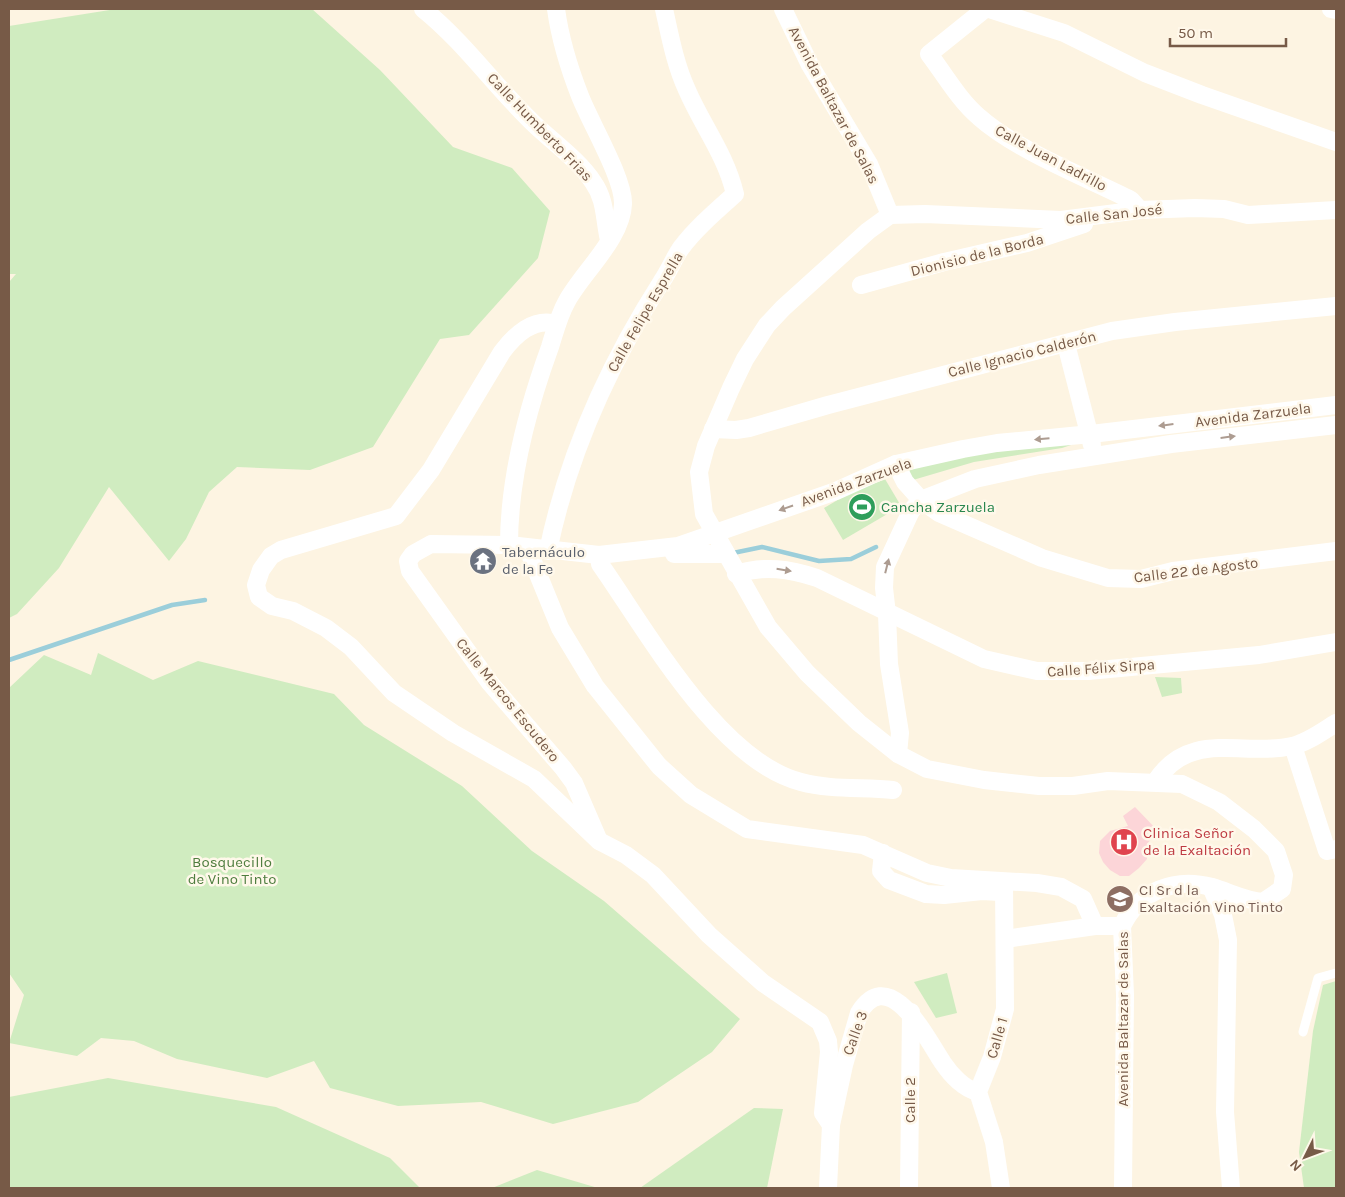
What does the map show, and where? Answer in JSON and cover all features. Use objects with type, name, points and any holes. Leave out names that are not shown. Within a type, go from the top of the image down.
[{"type":"street","name":"Calle Humberto Frias","points":[[423,9],[457,38],[529,120],[583,169],[594,182],[605,206],[609,240]]},
{"type":"street","points":[[508,545],[510,503],[519,454],[527,418],[557,324],[566,302],[609,240],[619,222],[623,203],[620,189],[602,142],[580,96],[559,31],[556,9]]},
{"type":"street","name":"Calle Felipe Esprella","points":[[548,551],[568,476],[592,407],[639,317],[680,250],[696,231],[734,194],[730,173],[687,90],[673,51],[664,9]]},
{"type":"street","name":"Avenida Baltazar de Salas","points":[[783,9],[810,65],[869,164],[890,215],[868,230],[767,325],[745,359],[714,428],[700,472],[704,514],[736,574],[768,627],[782,646],[848,712],[898,754],[927,769],[993,781],[1039,786],[1073,786],[1108,781],[1182,784],[1219,802],[1271,846],[1276,851],[1282,864],[1284,875],[1282,889],[1263,902],[1193,883],[1165,886],[1144,899],[1127,917],[1122,926],[1125,996],[1123,1188]]},
{"type":"street","name":"Calle Juan Ladrillo","points":[[985,9],[929,54],[965,103],[979,118],[1024,146],[1131,200],[1140,210]]},
{"type":"street","points":[[989,9],[1064,33],[1145,73],[1336,142]]},
{"type":"street","points":[[1332,9],[1336,10]]},
{"type":"street","name":"Calle San José","points":[[890,215],[925,214],[1022,220],[1088,217],[1140,210],[1205,208],[1224,209],[1248,215],[1336,210]]},
{"type":"street","name":"Dionisio de la Borda","points":[[861,285],[944,262],[1027,243],[1080,226],[1087,221],[1088,217]]},
{"type":"street","name":"Calle Ignacio Calderón","points":[[714,428],[736,430],[749,428],[960,370],[1112,331],[1149,325],[1336,306]]},
{"type":"street","points":[[557,324],[536,324],[516,334],[502,352],[431,470],[405,507],[391,519],[281,550],[271,556],[261,570],[256,586],[259,597],[272,606],[293,611],[330,631],[351,646],[394,693],[452,733],[534,779],[599,841],[641,865],[709,935],[763,984],[820,1022],[828,1041],[829,1052],[823,1113],[831,1126]]},
{"type":"street","points":[[1066,344],[1091,434],[1093,455]]},
{"type":"street","name":"Avenida Zarzuela","points":[[410,560],[431,544],[508,545],[531,552],[548,551],[599,560],[678,546],[836,491],[896,464],[997,443],[1091,434],[1336,405]]},
{"type":"street","name":"Avenida Zarzuela","points":[[921,500],[984,476],[1093,455],[1336,425]]},
{"type":"street","name":"Calle 22 de Agosto","points":[[896,464],[904,482],[921,500],[946,516],[1042,558],[1090,574],[1120,579],[1141,579],[1173,571],[1336,551]]},
{"type":"street","points":[[898,754],[900,733],[889,664],[888,614],[884,588],[885,567],[910,511],[921,500]]},
{"type":"street","points":[[410,560],[444,550],[531,552],[599,560],[685,553],[725,554]]},
{"type":"street","points":[[531,552],[560,628],[595,686],[659,766],[691,795],[747,829],[863,845],[883,853],[882,871],[888,880],[926,894],[944,895],[1004,887],[1060,887],[1082,899],[1095,926]]},
{"type":"street","name":"Calle Marcos Escudero","points":[[410,560],[490,683],[548,749],[574,783],[599,841]]},
{"type":"street","points":[[599,560],[676,674],[732,740],[756,760],[784,776],[801,782],[893,790]]},
{"type":"street","name":"Calle Félix Sirpa","points":[[736,574],[761,568],[802,573],[817,578],[984,659],[1037,672],[1088,671],[1251,656],[1336,642]]},
{"type":"street","points":[[1156,782],[1173,764],[1196,751],[1208,748],[1258,749],[1293,746],[1336,723]]},
{"type":"street","points":[[1293,746],[1332,850]]},
{"type":"street","name":"Calle 1","points":[[978,1092],[992,1057],[1005,1009],[1004,887]]},
{"type":"street","points":[[1211,887],[1223,915],[1228,940],[1226,1112],[1230,1188]]},
{"type":"street","points":[[1005,939],[1095,926],[1122,926]]},
{"type":"street","name":"Calle 3","points":[[828,1188],[831,1126],[844,1065],[859,1013],[864,1005],[873,999],[885,996],[898,1002],[910,1012],[944,1064],[969,1090],[978,1092]]},
{"type":"street","name":"Calle 2","points":[[909,1188],[910,1012]]},
{"type":"street","points":[[978,1092],[996,1150],[1001,1188]]},
{"type":"lane","points":[[1303,1032],[1318,978],[1336,972]]},
{"type":"shaded area","name":"Clinica Señor de la Exaltación","points":[[1135,807],[1158,831],[1147,844],[1147,859],[1129,876],[1120,876],[1110,870],[1103,862],[1099,853],[1100,841],[1110,831],[1128,826],[1123,816]]},
{"type":"green space","points":[[116,9],[312,9],[380,70],[453,147],[512,168],[550,211],[538,258],[469,335],[440,339],[373,447],[310,470],[237,467],[209,492],[186,539],[169,561],[109,487],[59,568],[17,614],[9,618],[9,282],[16,274],[9,274],[9,26]]},
{"type":"green space","points":[[1074,444],[1062,448],[974,462],[913,480],[906,466],[929,456]]},
{"type":"green space","name":"Cancha Zarzuela","points":[[882,474],[901,506],[843,540],[824,508]]},
{"type":"green space","name":"Bosquecillo de Vino Tinto","points":[[98,653],[153,680],[198,661],[334,694],[364,725],[462,786],[532,851],[604,901],[740,1019],[712,1052],[638,1102],[553,1124],[481,1102],[398,1106],[330,1088],[314,1061],[267,1078],[177,1059],[134,1041],[101,1038],[77,1056],[9,1043],[24,995],[9,973],[9,688],[44,655],[91,675]]},
{"type":"green space","points":[[1155,677],[1181,678],[1182,693],[1162,697]]},
{"type":"green space","points":[[947,973],[957,1013],[936,1018],[914,982]]},
{"type":"green space","points":[[1336,981],[1336,1188],[1304,1188],[1299,1152],[1313,1031],[1323,985]]},
{"type":"green space","points":[[108,1078],[276,1107],[390,1158],[420,1188],[9,1188],[9,1097]]},
{"type":"green space","points":[[754,1108],[783,1109],[767,1188],[640,1188]]},
{"type":"green space","points":[[537,1170],[598,1188],[492,1188]]},
{"type":"waterway","points":[[733,553],[762,547],[819,561],[851,559],[876,547]]},
{"type":"waterway","points":[[9,660],[172,605],[205,600]]},
{"type":"place","name":"Cancha Zarzuela","points":[[862,507]]},
{"type":"place","name":"Tabernáculo de la Fe","points":[[483,561]]},
{"type":"place","name":"Clinica Señor de la Exaltación","points":[[1124,842]]},
{"type":"place","name":"CI Sr d la Exaltación Vino Tinto","points":[[1120,899]]}]
